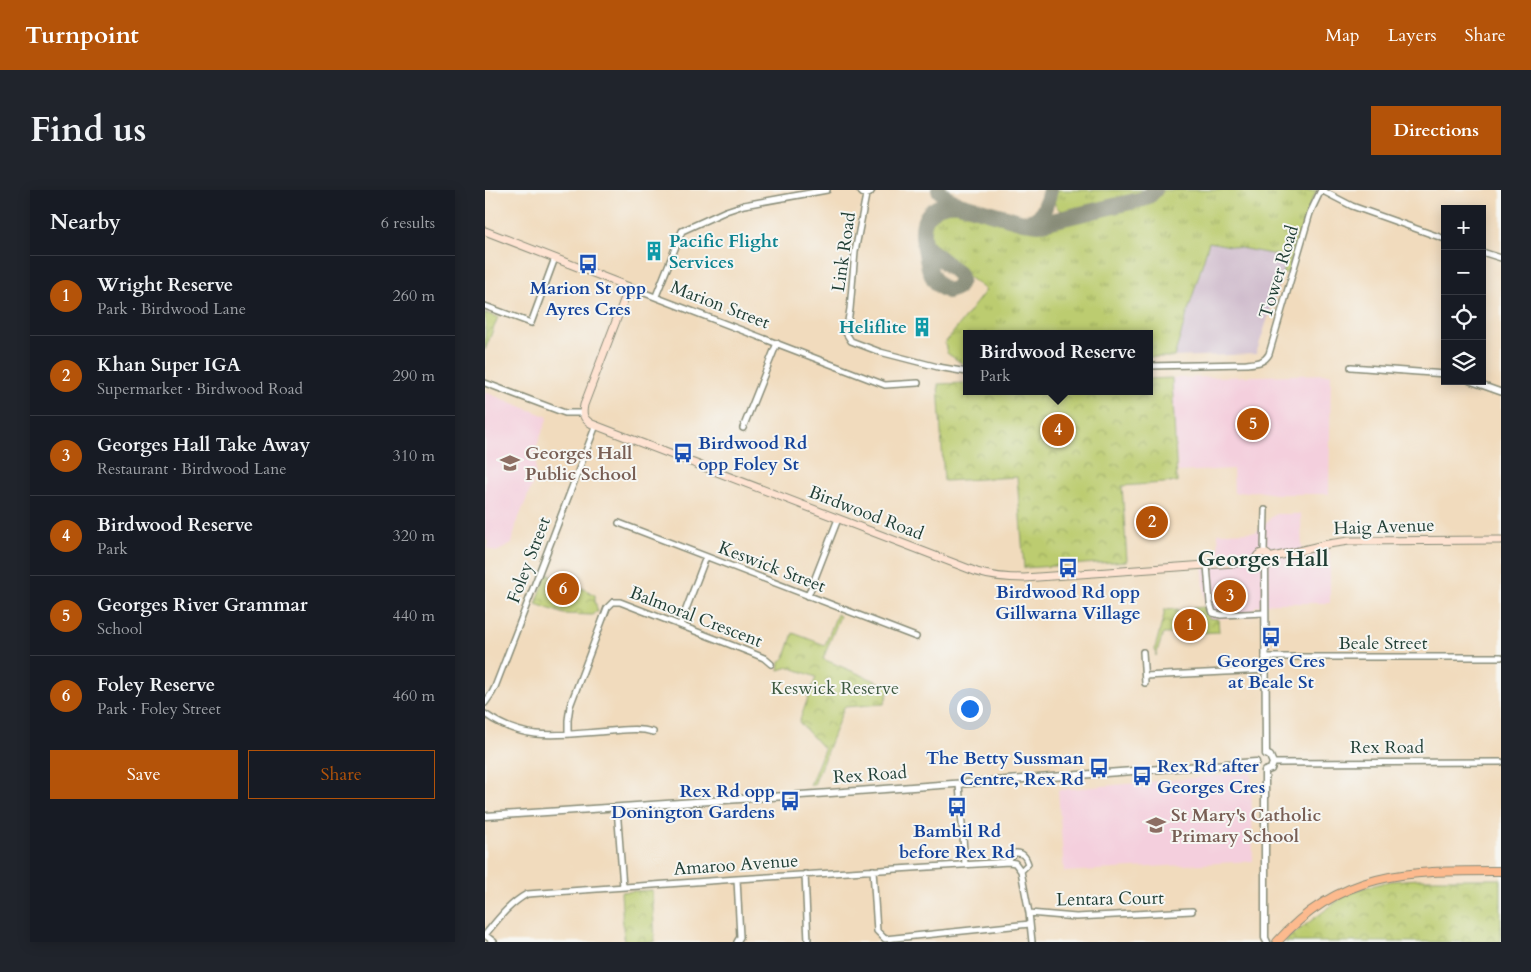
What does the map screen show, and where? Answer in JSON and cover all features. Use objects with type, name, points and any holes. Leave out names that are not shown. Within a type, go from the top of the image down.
[{"type":"main road","name":"Marion Street","points":[[485,231],[629,286]]},
{"type":"main road","points":[[583,413],[586,400],[629,286]]},
{"type":"main road","name":"Birdwood Road","points":[[583,413],[585,420],[596,425],[977,572],[1002,578],[1024,578],[1256,560]]},
{"type":"main road","name":"Haig Avenue","points":[[1269,558],[1328,544],[1355,540],[1501,540]]},
{"type":"main road","points":[[1263,552],[1269,558],[1268,565],[1265,568],[1259,567],[1256,560],[1259,554],[1263,552]]},
{"type":"main road","points":[[1277,942],[1292,926],[1317,905],[1346,889],[1369,881],[1413,873],[1501,871]]},
{"type":"street","points":[[656,296],[682,230],[726,211],[744,206],[827,190]]},
{"type":"street","points":[[860,190],[866,194],[872,190]]},
{"type":"street","points":[[1321,190],[1352,206],[1441,238]]},
{"type":"street","name":"Tower Road","points":[[1153,366],[1246,364],[1263,361],[1269,354],[1310,214],[1321,190]]},
{"type":"street","name":"Link Road","points":[[866,194],[855,252],[847,336],[855,343],[896,357],[948,370],[963,372]]},
{"type":"street","points":[[1486,253],[1501,258]]},
{"type":"street","points":[[485,306],[531,323],[555,258]]},
{"type":"street","name":"Marion Street","points":[[629,286],[885,385],[919,383]]},
{"type":"street","points":[[743,428],[777,343]]},
{"type":"street","points":[[1351,367],[1441,374]]},
{"type":"street","points":[[485,383],[565,413],[583,413]]},
{"type":"street","points":[[1481,385],[1501,392]]},
{"type":"street","name":"Foley Street","points":[[485,703],[493,693],[596,425]]},
{"type":"street","points":[[1263,552],[1265,510]]},
{"type":"street","points":[[808,596],[838,519]]},
{"type":"street","name":"Keswick Street","points":[[619,523],[916,638]]},
{"type":"street","points":[[680,625],[706,557]]},
{"type":"street","points":[[1207,565],[1210,603],[1213,613],[1221,615],[1265,613]]},
{"type":"street","points":[[1265,568],[1266,754]]},
{"type":"street","name":"Balmoral Crescent","points":[[604,599],[610,603],[620,602],[752,653],[771,664]]},
{"type":"street","name":"Balmoral Crescent","points":[[568,734],[570,706],[610,603]]},
{"type":"street","points":[[1143,652],[1145,683]]},
{"type":"street","name":"Beale Street","points":[[1265,657],[1501,657]]},
{"type":"street","points":[[1145,676],[1265,670]]},
{"type":"street","points":[[485,715],[499,724],[522,732],[539,735],[635,730],[653,732]]},
{"type":"street","points":[[1266,754],[1270,756],[1273,763],[1271,769],[1265,771],[1258,767],[1256,762],[1259,756],[1266,754]]},
{"type":"street","name":"Rex Road","points":[[485,815],[495,816],[617,808],[1256,762]]},
{"type":"street","name":"Rex Road","points":[[1273,763],[1501,762]]},
{"type":"street","points":[[1265,771],[1265,938],[1267,942]]},
{"type":"street","points":[[959,784],[965,864]]},
{"type":"street","points":[[617,808],[623,887]]},
{"type":"street","points":[[485,815],[485,821]]},
{"type":"street","name":"Amaroo Avenue","points":[[485,935],[505,910],[527,894],[1006,862],[1015,853],[1019,852],[1025,857],[1028,864],[1021,871],[1032,942]]},
{"type":"street","points":[[1006,862],[1015,863],[1021,871]]},
{"type":"street","points":[[873,870],[877,931],[885,939],[1030,924]]},
{"type":"street","points":[[805,874],[808,942]]},
{"type":"street","points":[[737,879],[740,936],[737,942]]},
{"type":"street","name":"Lentara Court","points":[[1029,913],[1076,917],[1192,911]]},
{"type":"street","points":[[485,935],[495,942]]},
{"type":"shaded area","points":[[1209,242],[1288,257],[1256,354],[1174,357]]},
{"type":"shaded area","points":[[1331,374],[1329,494],[1275,494],[1257,491],[1234,493],[1233,469],[1178,472],[1172,378]]},
{"type":"shaded area","name":"Georges Hall Public School","points":[[485,392],[548,417],[536,448],[535,478],[516,525],[512,544],[496,552],[486,548],[488,543],[485,536]]},
{"type":"shaded area","points":[[1275,514],[1301,514],[1302,556],[1330,551],[1330,603],[1275,603],[1256,606],[1253,609],[1253,616],[1209,618],[1205,607],[1203,569],[1219,556],[1218,533],[1256,532]]},
{"type":"shaded area","name":"St Mary's Catholic Primary School","points":[[1251,773],[1253,861],[1064,872],[1058,790]]},
{"type":"green space","points":[[1055,190],[1148,190],[1140,194],[1064,212],[1054,202]]},
{"type":"green space","points":[[1162,190],[1276,190],[1292,193],[1317,190],[1306,214],[1290,271],[1282,274],[1287,257],[1209,242],[1174,357],[1153,357],[1153,330],[963,330],[963,364],[947,353],[945,343],[986,290],[932,250],[928,242],[926,227],[928,221],[938,211],[955,207],[1020,227],[1040,230],[1146,203],[1155,199]]},
{"type":"green space","points":[[485,313],[498,317],[485,350]]},
{"type":"green space","points":[[1172,378],[1177,482],[1122,486],[1127,561],[1024,568],[1017,477],[944,481],[938,384],[963,383],[963,395],[1153,395],[1153,379]]},
{"type":"green space","points":[[547,574],[573,583],[595,595],[598,612],[594,612],[593,615],[564,614],[536,604]]},
{"type":"green space","points":[[1205,607],[1209,618],[1218,619],[1219,632],[1163,634],[1156,656],[1155,648],[1164,610],[1178,609],[1179,615],[1192,613],[1192,608]]},
{"type":"green space","name":"Keswick Reserve","points":[[837,614],[840,616],[823,659],[883,684],[891,685],[884,704],[844,707],[814,785],[810,785],[824,749],[799,722],[816,677],[789,667],[779,670],[780,662],[785,657],[793,633],[825,645]]},
{"type":"green space","points":[[1501,879],[1501,942],[1285,942],[1347,894],[1391,881]]},
{"type":"green space","points":[[652,890],[655,942],[624,942],[621,892]]},
{"type":"taxiway","points":[[939,190],[946,198],[959,204],[1023,222],[1039,224],[1143,199],[1155,190]]},
{"type":"taxiway","points":[[1025,222],[1036,219],[1040,215],[1050,190]]},
{"type":"taxiway","points":[[925,246],[959,274],[961,280],[957,288],[948,291],[938,285],[932,275],[928,264],[924,242],[923,226],[933,210],[945,205],[959,204]]},
{"type":"place","name":"Pacific Flight Services","points":[[654,251]]},
{"type":"place","name":"Marion St opp Ayres Cres","points":[[588,264]]},
{"type":"place","name":"Heliflite","points":[[922,327]]},
{"type":"place","name":"Georges River Grammar","points":[[1253,424]]},
{"type":"place","name":"Birdwood Reserve","points":[[1058,430]]},
{"type":"place","name":"Birdwood Rd opp Foley St","points":[[683,453]]},
{"type":"place","name":"Georges Hall Public School","points":[[510,463]]},
{"type":"place","name":"Khan Super IGA","points":[[1152,522]]},
{"type":"place","name":"Birdwood Rd opp Gillwarna Village","points":[[1068,568]]},
{"type":"place","name":"Foley Reserve","points":[[563,589]]},
{"type":"place","name":"Georges Hall Take Away","points":[[1230,596]]},
{"type":"place","name":"Wright Reserve","points":[[1190,625]]},
{"type":"place","name":"Georges Cres at Beale St","points":[[1271,637]]},
{"type":"place","name":"The Betty Sussman Centre, Rex Rd","points":[[1099,768]]},
{"type":"place","name":"Rex Rd after Georges Cres","points":[[1142,776]]},
{"type":"place","name":"Rex Rd opp Donington Gardens","points":[[790,801]]},
{"type":"place","name":"Bambil Rd before Rex Rd","points":[[957,807]]},
{"type":"place","name":"St Mary's Catholic Primary School","points":[[1156,825]]},
{"type":"district","name":"Georges Hall","points":[[1263,559]]}]
